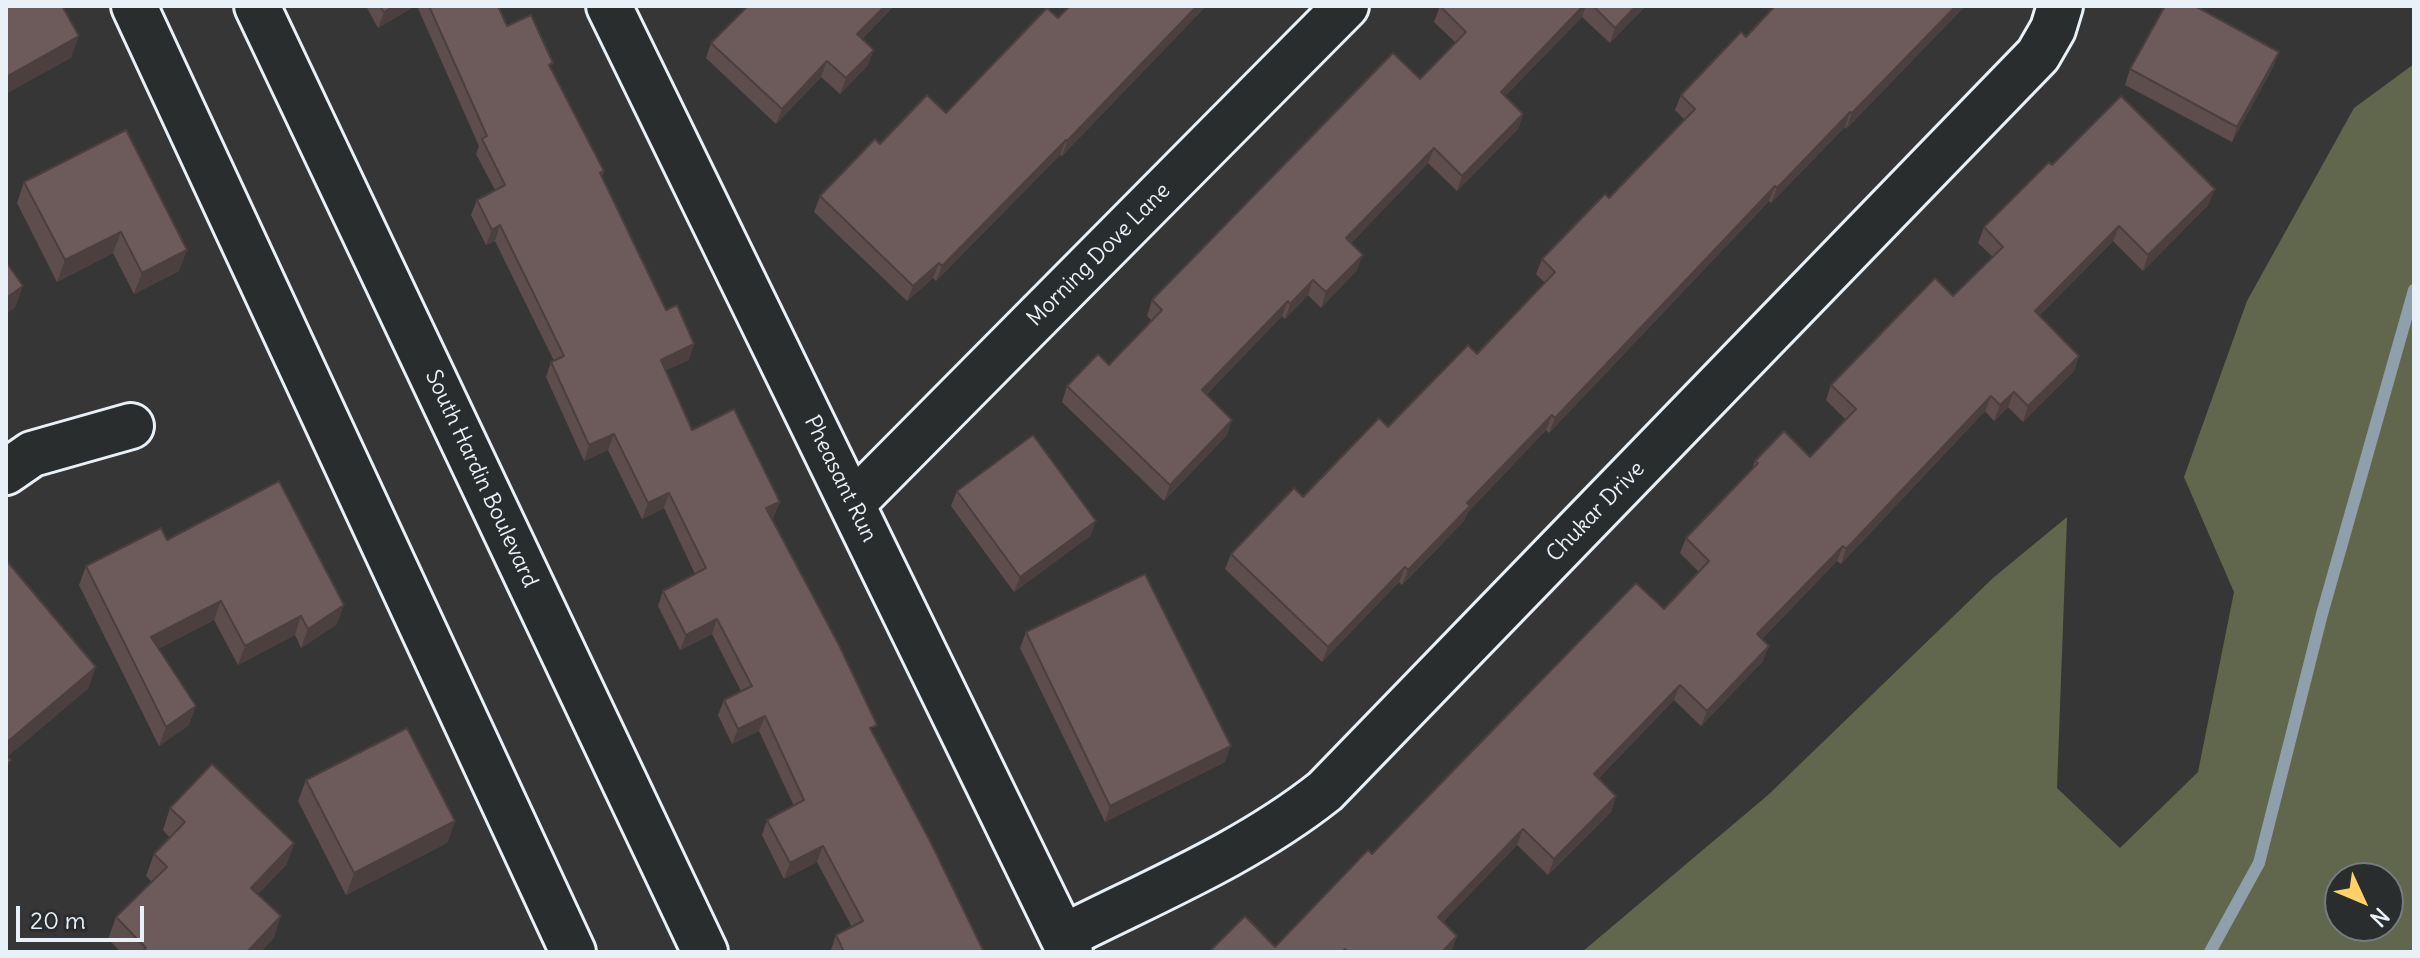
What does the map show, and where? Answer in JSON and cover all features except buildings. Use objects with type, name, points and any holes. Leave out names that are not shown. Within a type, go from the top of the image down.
[{"type":"street","points":[[134,6],[573,952]]},
{"type":"street","name":"South Hardin Boulevard","points":[[257,6],[705,952]]},
{"type":"street","name":"Morning Dove Lane","points":[[852,504],[1346,6]]},
{"type":"street","name":"Chukar Drive","points":[[1066,944],[1245,846],[1291,818],[1325,791],[2038,55],[2053,29],[2060,6]]},
{"type":"street","name":"Pheasant Run","points":[[625,14],[852,504],[1066,944]]},
{"type":"street","points":[[6,472],[32,454],[131,426]]},
{"type":"green space","points":[[2414,64],[2414,952],[1582,952],[1768,795],[1993,578],[2067,517],[2057,788],[2120,848],[2198,772],[2234,592],[2184,477],[2247,301],[2354,108]]},
{"type":"waterway","points":[[2210,952],[2259,863],[2322,614],[2414,290]]}]
